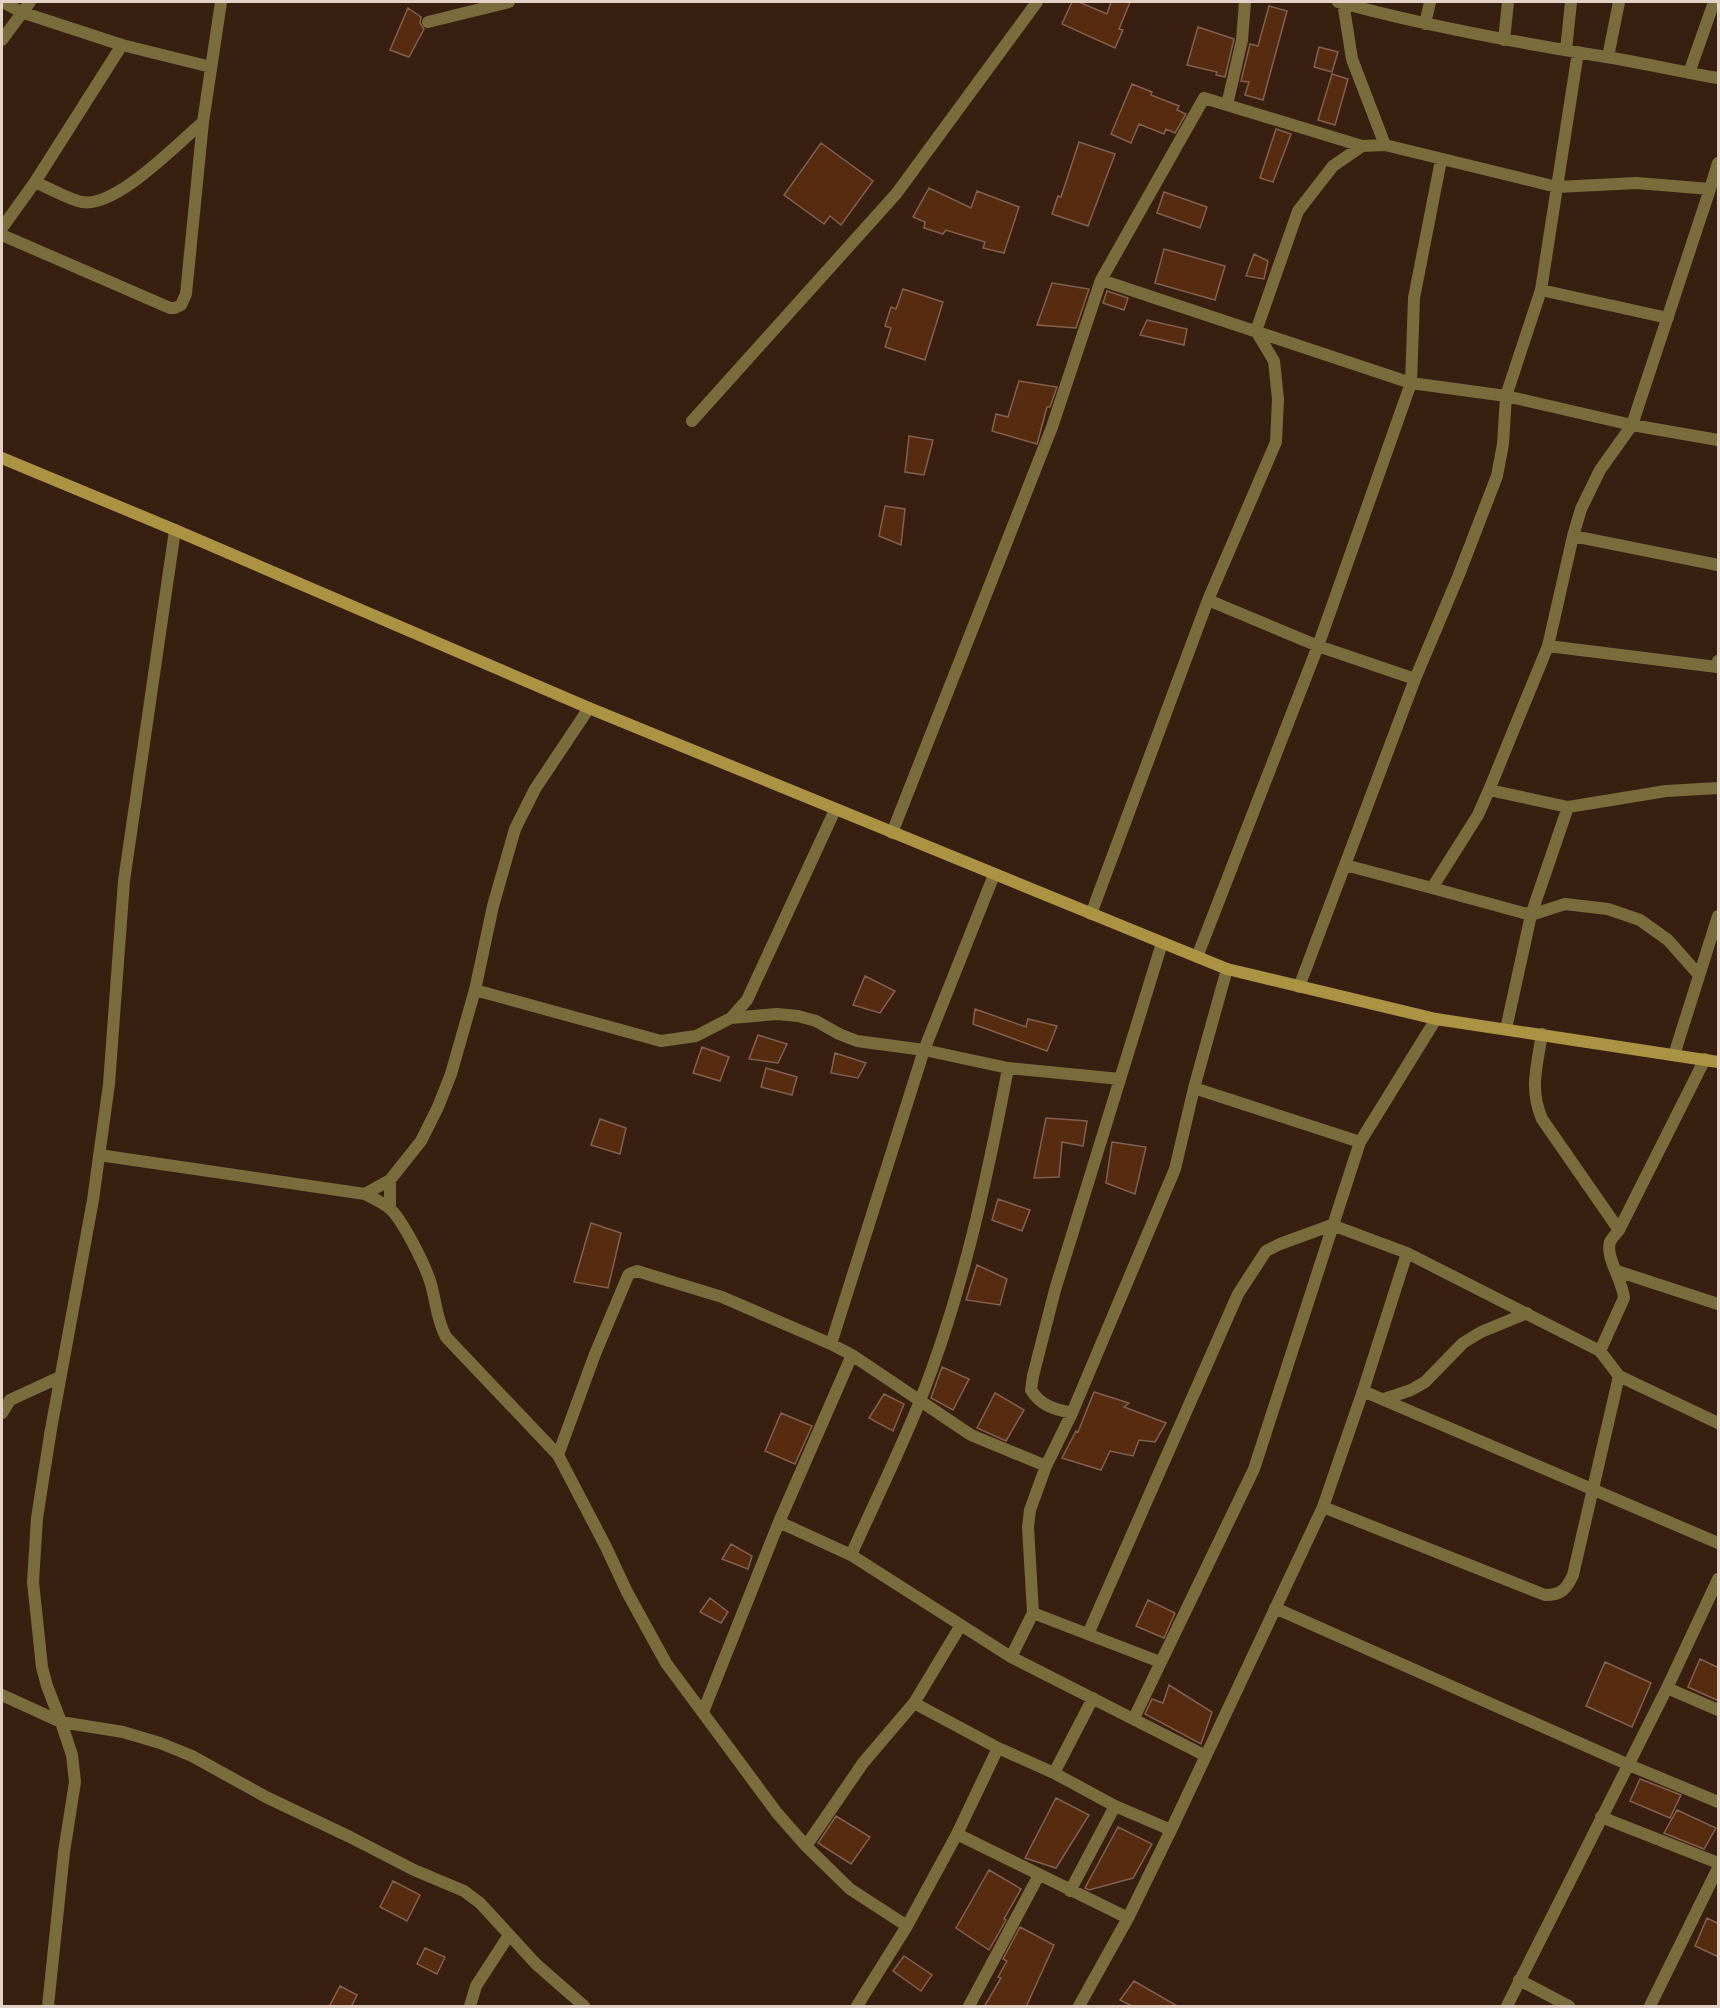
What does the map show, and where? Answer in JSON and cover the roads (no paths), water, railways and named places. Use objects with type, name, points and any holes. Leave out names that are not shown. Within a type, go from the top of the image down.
[{"type":"street","points":[[3,2],[21,12],[122,45],[211,67]]},
{"type":"street","points":[[2,40],[30,2]]},
{"type":"street","points":[[2,235],[170,308],[181,305],[186,294],[203,122],[220,2]]},
{"type":"street","points":[[428,22],[509,2]]},
{"type":"street","points":[[692,422],[896,194],[1037,2]]},
{"type":"street","points":[[1227,105],[1242,40],[1245,2]]},
{"type":"street","points":[[1385,145],[1352,59],[1341,2],[1425,24],[1504,40],[1719,78]]},
{"type":"street","points":[[1425,24],[1430,2]]},
{"type":"street","points":[[1504,40],[1508,2]]},
{"type":"street","points":[[1299,987],[1415,679],[1497,476],[1503,444],[1506,396],[1541,290],[1557,187],[1572,51],[1571,2]]},
{"type":"street","points":[[1608,57],[1619,2]]},
{"type":"street","points":[[1689,73],[1714,2]]},
{"type":"street","points":[[2,228],[35,182],[122,45]]},
{"type":"street","points":[[892,833],[1052,427],[1101,280],[1204,98],[1362,146],[1385,145],[1557,187],[1636,183],[1710,189]]},
{"type":"street","points":[[35,182],[82,202],[102,200],[125,189],[203,122]]},
{"type":"street","points":[[1256,331],[1298,211],[1333,166],[1362,146]]},
{"type":"street","points":[[1197,957],[1318,646],[1411,383],[1414,297],[1441,160]]},
{"type":"street","points":[[1432,888],[1478,815],[1548,645],[1581,508],[1600,470],[1632,425],[1719,163]]},
{"type":"street","points":[[1101,280],[1411,383],[1506,396],[1632,425],[1717,435]]},
{"type":"street","points":[[1541,290],[1668,318]]},
{"type":"street","points":[[1090,914],[1208,600],[1276,442],[1278,399],[1274,361],[1256,331]]},
{"type":"street","points":[[2,458],[589,708],[1227,969],[1436,1019],[1719,1062]]},
{"type":"street","points":[[48,2007],[64,1852],[75,1782],[72,1755],[42,1667],[33,1582],[37,1518],[60,1377],[93,1200],[109,1084],[124,881],[175,530]]},
{"type":"street","points":[[1573,536],[1719,565]]},
{"type":"street","points":[[1208,600],[1318,646],[1415,679]]},
{"type":"street","points":[[1548,645],[1718,665]]},
{"type":"street","points":[[365,1194],[390,1180],[421,1141],[438,1107],[451,1074],[475,990],[493,906],[515,829],[535,789],[589,708]]},
{"type":"street","points":[[1489,790],[1568,807],[1666,790],[1719,788]]},
{"type":"street","points":[[1506,1029],[1531,915],[1568,807]]},
{"type":"street","points":[[475,990],[661,1041],[696,1036],[731,1018],[747,1000],[835,810]]},
{"type":"street","points":[[1345,865],[1531,915],[1565,904],[1608,909],[1640,920],[1668,940],[1700,975]]},
{"type":"street","points":[[831,1344],[924,1050],[994,875]]},
{"type":"street","points":[[1674,1054],[1719,916]]},
{"type":"street","points":[[1072,1413],[1048,1407],[1037,1399],[1031,1390],[1055,1290],[1162,943]]},
{"type":"street","points":[[1011,1657],[1034,1613],[1028,1527],[1030,1510],[1046,1466],[1072,1413],[1176,1169],[1194,1088],[1227,969]]},
{"type":"street","points":[[731,1018],[777,1014],[798,1016],[816,1021],[857,1041],[924,1050],[1008,1068],[1120,1079]]},
{"type":"street","points":[[1134,1718],[1254,1469],[1360,1142],[1436,1019]]},
{"type":"street","points":[[1542,1034],[1533,1090],[1535,1104],[1542,1119],[1618,1230]]},
{"type":"street","points":[[1600,1351],[1624,1298],[1617,1271],[1609,1253],[1610,1242],[1705,1059]]},
{"type":"street","points":[[851,1555],[920,1401],[955,1296],[984,1188],[1008,1068]]},
{"type":"street","points":[[1194,1088],[1360,1142]]},
{"type":"street","points":[[99,1155],[365,1194],[390,1209],[421,1260],[430,1282],[439,1325],[446,1337],[558,1455],[661,1654],[777,1813],[806,1846],[850,1889],[907,1926]]},
{"type":"street","points":[[390,1180],[390,1209]]},
{"type":"street","points":[[1088,1634],[1238,1294],[1266,1251],[1332,1225],[1407,1254],[1527,1313],[1600,1351],[1619,1376],[1719,1423]]},
{"type":"street","points":[[1079,2007],[1128,1918],[1171,1830],[1323,1507],[1407,1254]]},
{"type":"street","points":[[558,1455],[595,1354],[627,1278],[633,1271],[637,1271],[722,1297],[831,1344],[971,1435],[1046,1466]]},
{"type":"street","points":[[1617,1271],[1719,1304]]},
{"type":"street","points":[[1384,1400],[1425,1382],[1463,1343],[1481,1332],[1527,1313]]},
{"type":"street","points":[[703,1712],[779,1522],[852,1356]]},
{"type":"street","points":[[1323,1507],[1545,1595],[1558,1595],[1567,1588],[1573,1575],[1619,1376]]},
{"type":"street","points":[[2,1413],[10,1400],[60,1377]]},
{"type":"street","points":[[1363,1391],[1719,1543]]},
{"type":"street","points":[[779,1522],[851,1555],[1011,1657],[1206,1756]]},
{"type":"street","points":[[1507,2007],[1629,1765],[1719,1579]]},
{"type":"street","points":[[1275,1608],[1629,1765],[1719,1802]]},
{"type":"street","points":[[1034,1613],[1160,1662]]},
{"type":"street","points":[[806,1846],[863,1763],[914,1703],[961,1625]]},
{"type":"street","points":[[1667,1688],[1719,1710]]},
{"type":"street","points":[[2,1695],[61,1722],[123,1732],[192,1756],[266,1797],[414,1870],[464,1891],[480,1903],[536,1964],[584,2007]]},
{"type":"street","points":[[1054,1773],[1094,1698]]},
{"type":"street","points":[[914,1703],[1115,1806],[1171,1830]]},
{"type":"street","points":[[857,2007],[907,1926],[957,1833],[998,1748]]},
{"type":"street","points":[[1070,1891],[1115,1806]]},
{"type":"street","points":[[1601,1817],[1719,1865],[1650,2007]]},
{"type":"street","points":[[957,1833],[1128,1918]]},
{"type":"street","points":[[969,2007],[1039,1875]]},
{"type":"street","points":[[470,2007],[476,1986],[509,1935]]},
{"type":"street","points":[[1519,1980],[1569,2007]]}]
